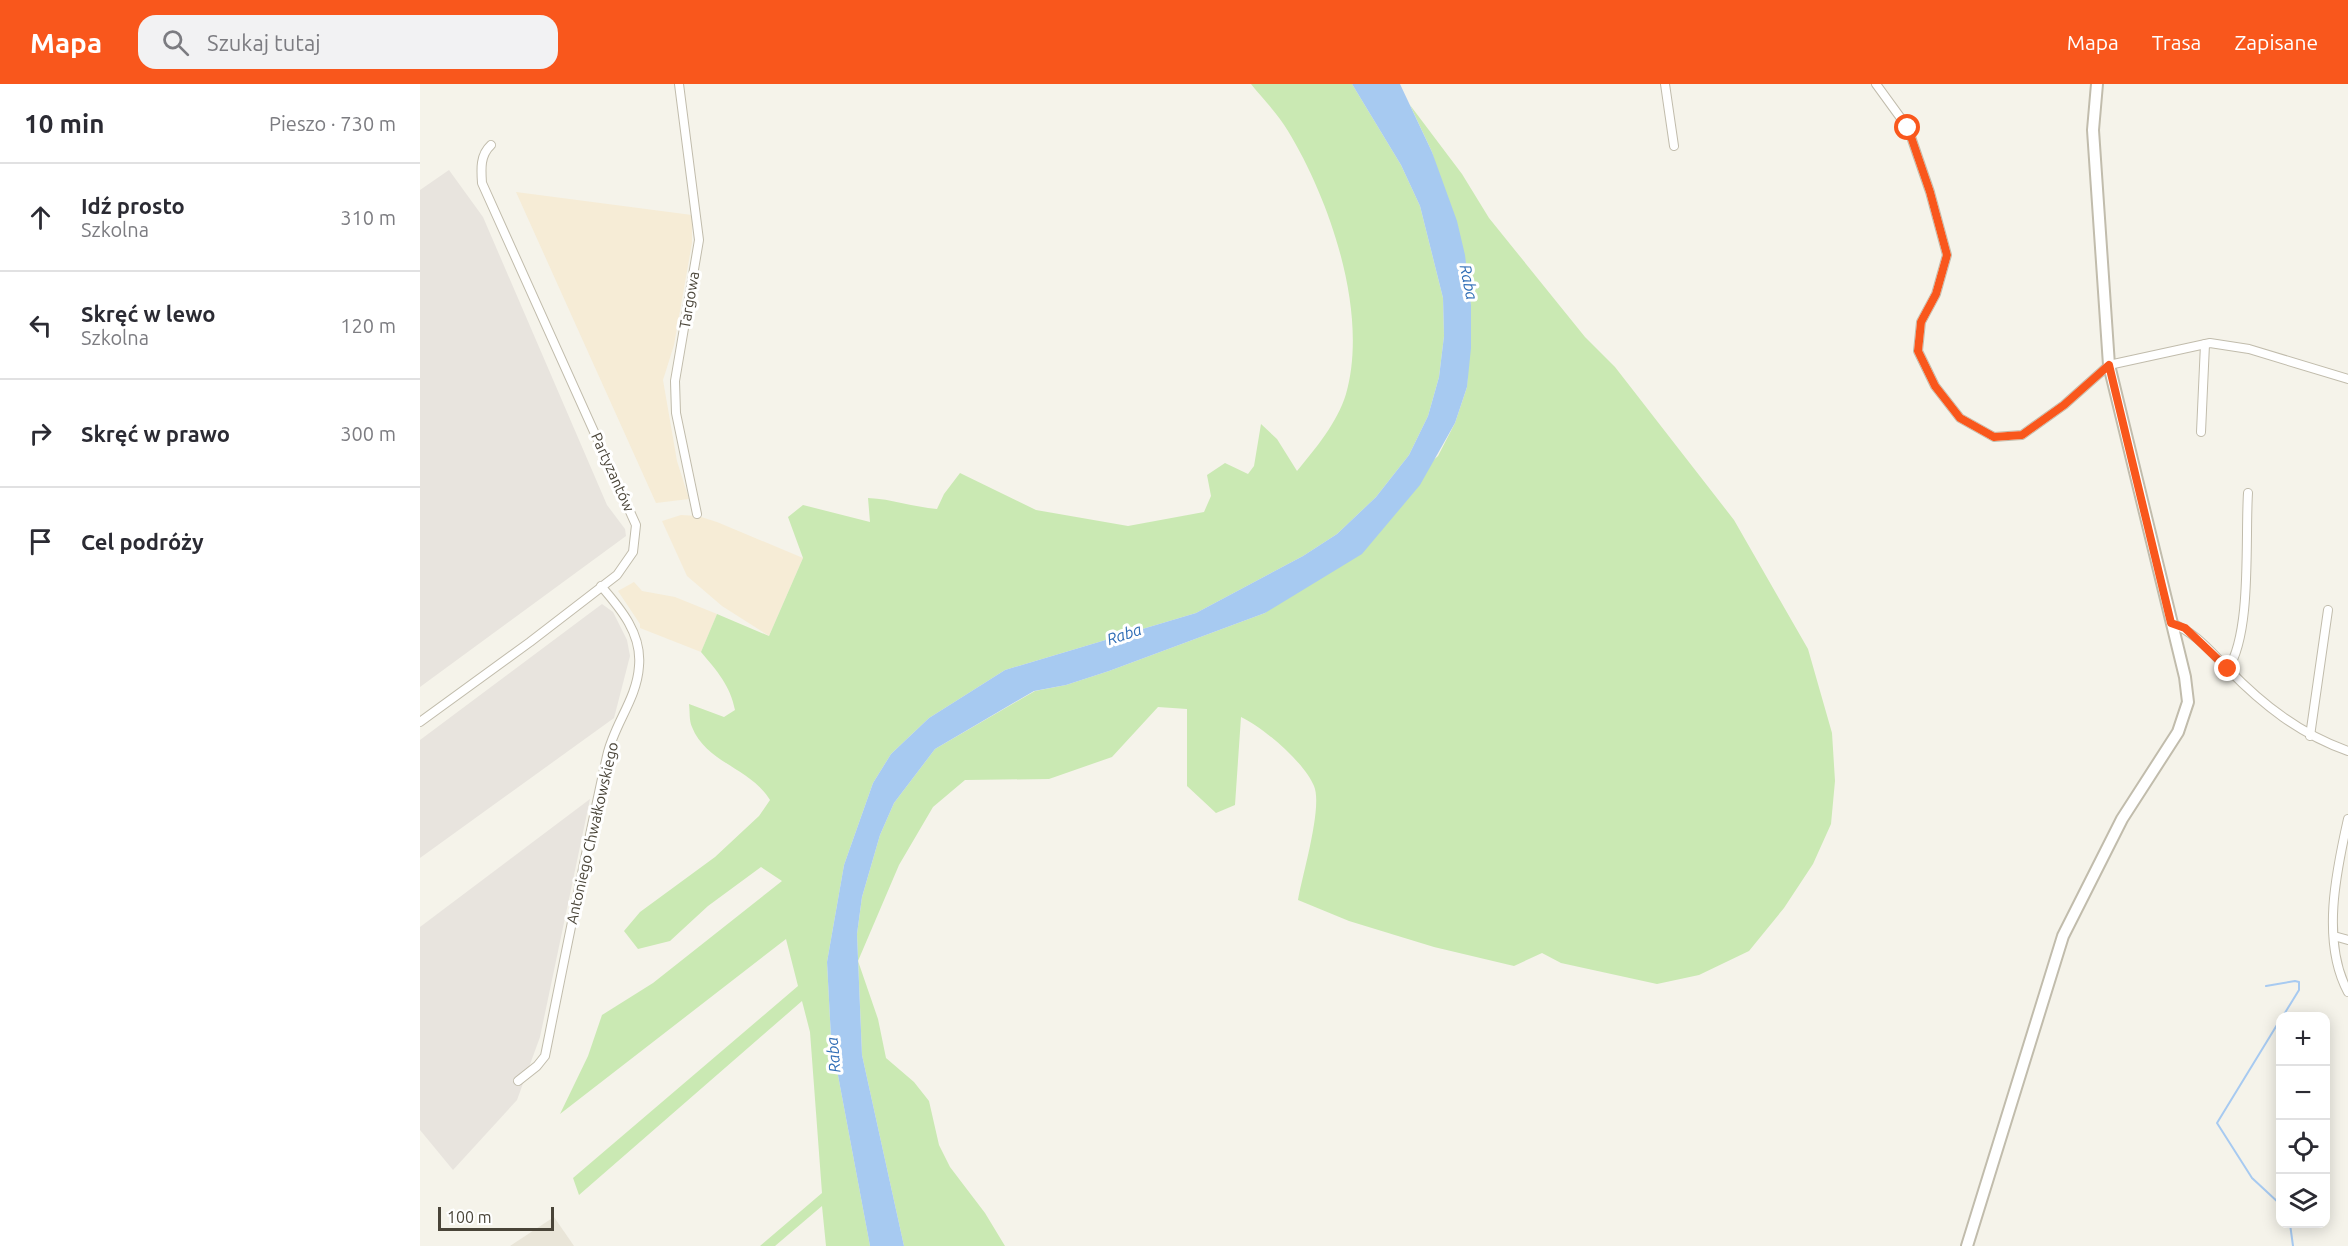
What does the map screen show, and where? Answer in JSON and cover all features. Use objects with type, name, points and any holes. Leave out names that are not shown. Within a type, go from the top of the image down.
[{"type":"street","name":"Targowa","points":[[680,84],[699,240],[675,381],[684,454],[697,514]]},
{"type":"street","points":[[1665,84],[1674,146]]},
{"type":"street","points":[[1876,84],[1908,128],[1930,192],[1947,255],[1936,294],[1921,322],[1918,351],[1935,386],[1960,418],[1994,437],[2022,435],[2064,405],[2109,365],[2205,344],[2249,349],[2348,379]]},
{"type":"street","points":[[1969,1246],[2063,936],[2122,819],[2178,732],[2188,702],[2185,676],[2109,365],[2093,130],[2097,84]]},
{"type":"street","name":"Partyzantów","points":[[420,722],[531,642],[617,575],[633,552],[636,525],[482,183],[481,170],[485,151],[491,145]]},
{"type":"street","points":[[2201,432],[2205,344]]},
{"type":"street","points":[[2228,669],[2235,659],[2244,615],[2248,494]]},
{"type":"street","name":"Antoniego Chwałkowskiego","points":[[518,1081],[537,1066],[545,1056],[607,754],[635,691],[639,665],[638,644],[622,610],[601,586]]},
{"type":"street","points":[[2310,736],[2328,610]]},
{"type":"street","points":[[2171,623],[2192,634],[2276,714],[2310,736],[2348,751]]},
{"type":"street","points":[[2348,819],[2336,887],[2334,936],[2338,974],[2348,992]]},
{"type":"street","points":[[2334,936],[2348,940]]},
{"type":"shaded area","points":[[449,170],[483,217],[607,505],[625,529],[626,536],[420,687],[420,190]]},
{"type":"shaded area","points":[[516,192],[692,215],[692,243],[674,345],[663,380],[677,461],[689,499],[656,503]]},
{"type":"shaded area","points":[[681,515],[698,516],[717,522],[803,558],[769,636],[722,606],[687,576],[662,521]]},
{"type":"shaded area","points":[[634,582],[642,591],[675,597],[717,614],[701,652],[640,628],[640,624],[618,591]]},
{"type":"shaded area","points":[[602,604],[613,612],[627,640],[630,656],[614,718],[420,858],[420,740]]},
{"type":"shaded area","points":[[590,799],[540,1037],[517,1100],[453,1170],[420,1130],[420,927]]},
{"type":"shaded area","points":[[554,1217],[574,1246],[510,1246]]},
{"type":"green space","points":[[1251,84],[1352,84],[1401,165],[1420,206],[1443,298],[1444,336],[1439,377],[1428,416],[1409,455],[1376,497],[1337,534],[1303,556],[1196,613],[1005,670],[929,718],[891,754],[873,783],[844,865],[827,962],[831,1038],[870,1246],[826,1246],[822,1206],[775,1246],[760,1246],[822,1193],[810,1032],[802,1001],[579,1195],[573,1178],[798,986],[786,939],[560,1114],[588,1056],[602,1015],[653,983],[782,881],[761,867],[708,906],[670,941],[638,949],[624,931],[640,912],[715,857],[759,816],[770,800],[752,780],[707,749],[691,725],[689,704],[724,717],[735,710],[726,686],[701,652],[717,614],[769,636],[803,558],[788,517],[803,505],[870,522],[868,498],[937,509],[944,494],[960,473],[1036,510],[1128,526],[1204,512],[1211,496],[1207,475],[1225,463],[1248,474],[1254,466],[1261,424],[1277,439],[1297,471],[1332,425],[1346,394],[1352,362],[1353,328],[1349,293],[1341,258],[1331,223],[1303,159],[1284,125]]},
{"type":"green space","points":[[1410,105],[1462,174],[1489,218],[1585,337],[1615,367],[1734,520],[1808,649],[1832,733],[1835,781],[1831,824],[1813,864],[1784,908],[1749,951],[1699,975],[1657,984],[1561,963],[1542,953],[1514,966],[1434,947],[1349,921],[1298,900],[1316,809],[1314,786],[1302,767],[1261,729],[1241,717],[1235,805],[1216,813],[1187,786],[1187,709],[1158,707],[1112,757],[1049,779],[965,780],[933,807],[899,865],[858,961],[857,934],[862,897],[880,835],[894,803],[935,749],[1035,691],[1066,685],[1109,671],[1265,613],[1438,456],[1455,423],[1467,387],[1471,305],[1432,152]]},
{"type":"green space","points":[[858,961],[878,1019],[886,1058],[914,1082],[929,1101],[939,1145],[950,1167],[985,1213],[1005,1246],[904,1246],[862,1055]]},
{"type":"water","points":[[1352,84],[1400,84],[1432,152],[1457,221],[1465,255],[1471,305],[1471,348],[1467,387],[1455,423],[1420,485],[1362,554],[1265,613],[1109,671],[1066,685],[1034,691],[935,749],[894,803],[880,835],[862,897],[857,934],[862,1055],[904,1246],[870,1246],[831,1038],[827,962],[844,865],[873,783],[891,754],[929,718],[1005,670],[1196,613],[1303,556],[1337,534],[1376,497],[1409,455],[1428,416],[1439,377],[1444,336],[1443,298],[1420,206],[1401,165]]},
{"type":"waterway","points":[[2266,986],[2299,982],[2299,990],[2285,1012]]},
{"type":"waterway","points":[[2276,1027],[2217,1123],[2252,1178],[2276,1200]]},
{"type":"waterway","points":[[2291,1228],[2293,1246]]},
{"type":"route","points":[[1908,128],[1930,192],[1947,255],[1936,294],[1921,322],[1918,351],[1935,386],[1960,418],[1994,437],[2022,435],[2064,405],[2109,365],[2171,623],[2185,628],[2205,644],[2228,669]]},
{"type":"water label","name":"Raba","points":[[1469,282]]},
{"type":"water label","name":"Raba","points":[[1124,634]]},
{"type":"water label","name":"Raba","points":[[833,1055]]}]
